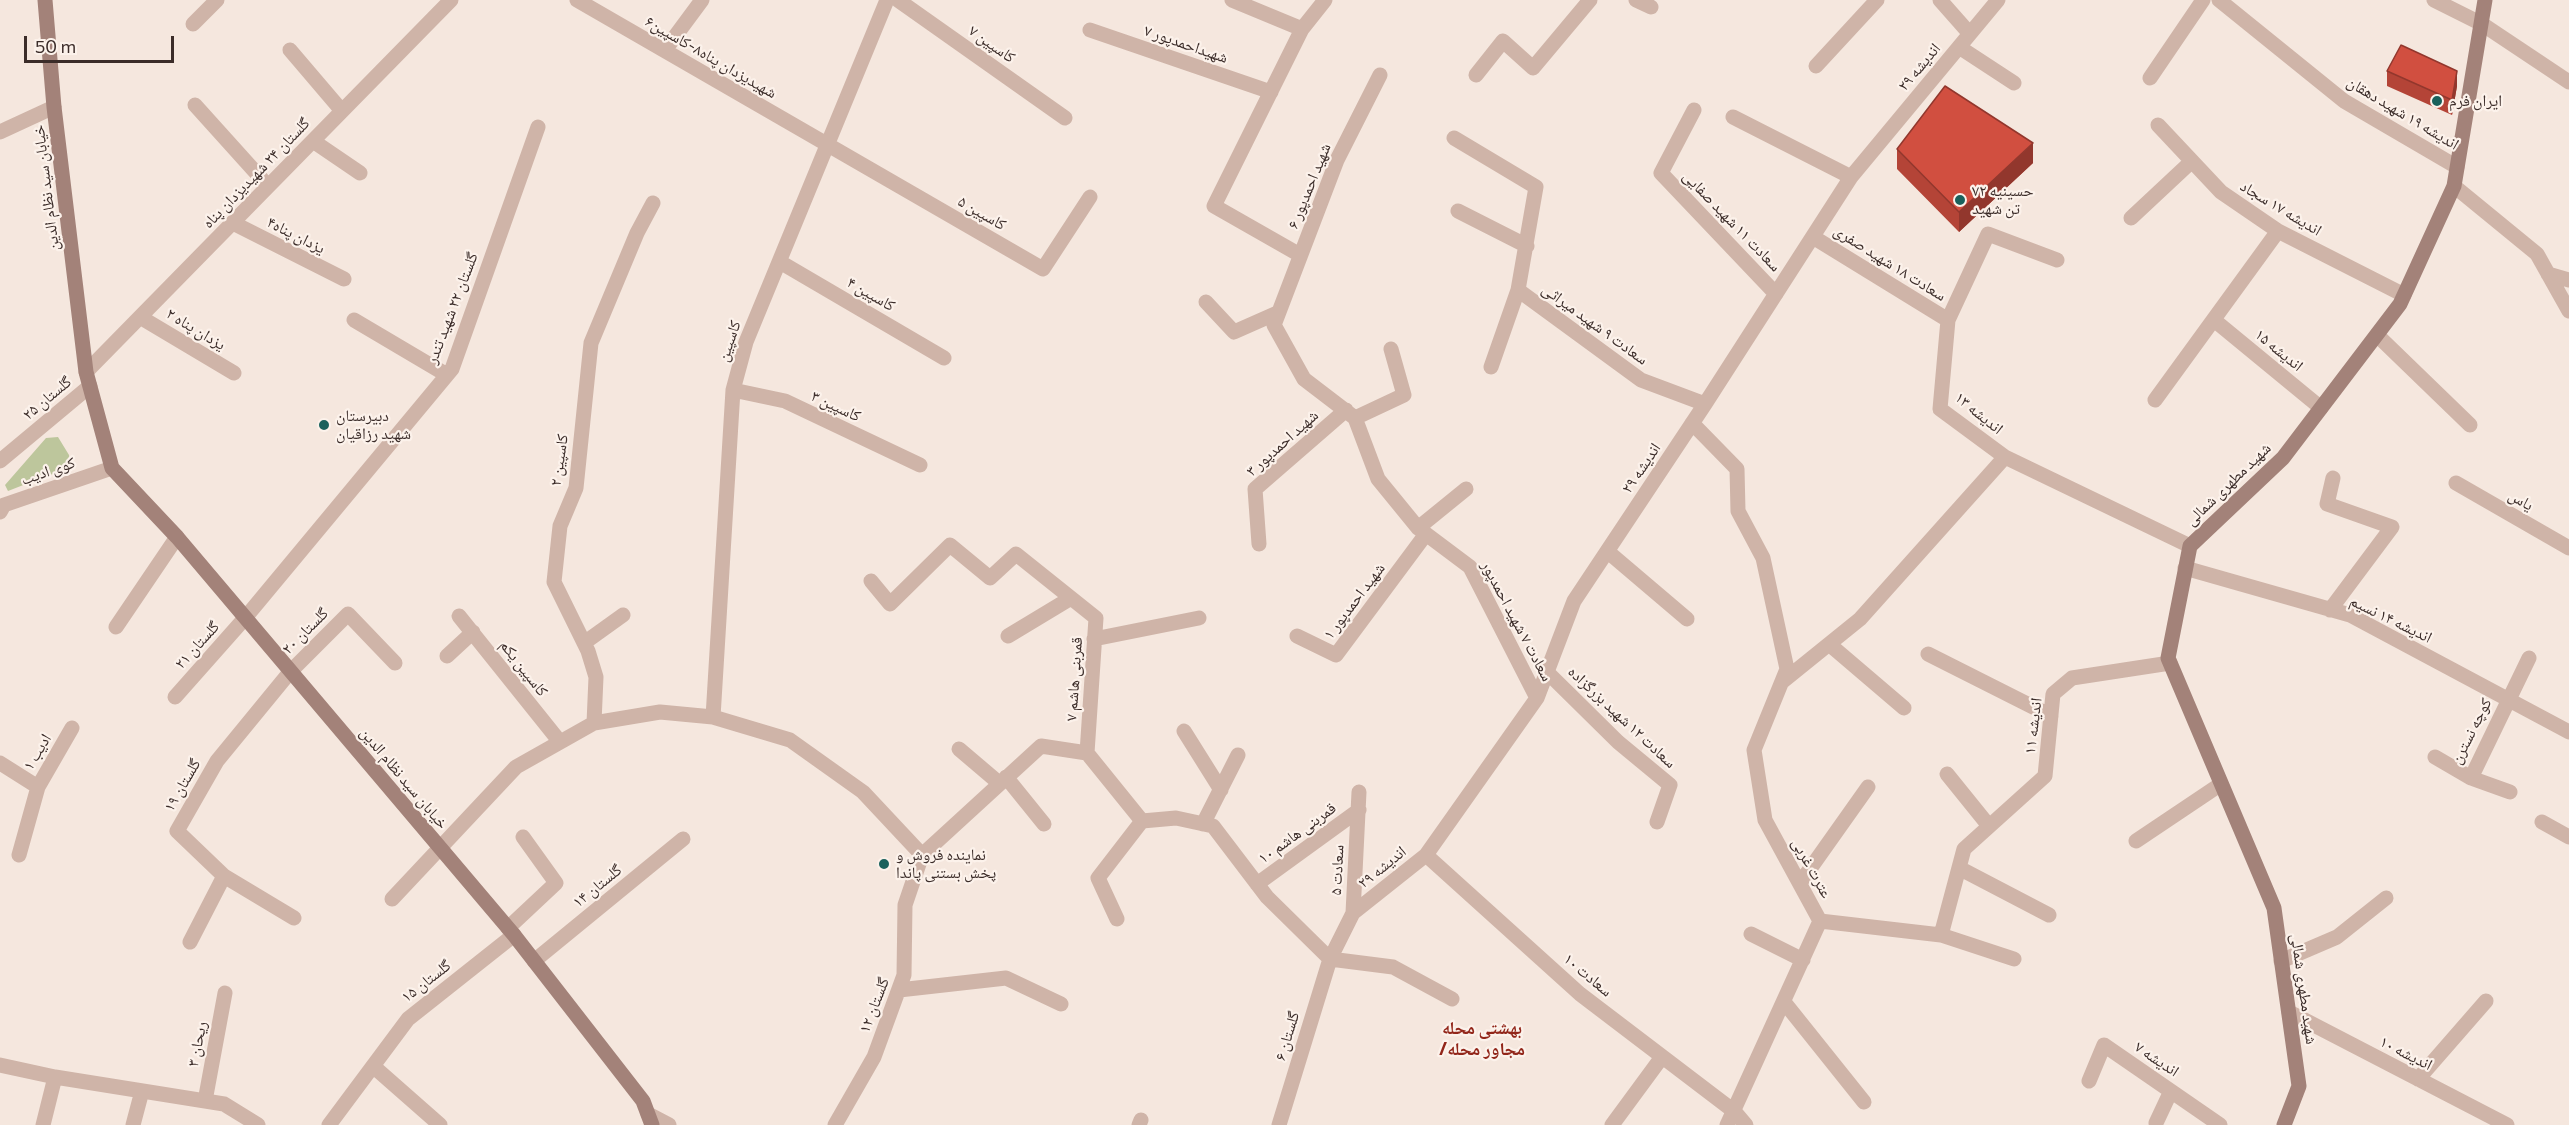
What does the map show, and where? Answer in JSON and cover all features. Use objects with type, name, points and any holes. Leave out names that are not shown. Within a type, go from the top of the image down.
[{"type":"main road","name":"خیابان سید نظام الدین","points":[[45,0],[54,107],[88,379],[112,468],[177,537],[511,932],[643,1101],[650,1120]]},
{"type":"main road","name":"شهید مطهری شمالی","points":[[2284,1125],[2299,1086],[2274,908],[2168,658],[2190,546],[2283,458],[2377,335],[2404,295],[2454,186],[2485,0]]},
{"type":"street","points":[[193,24],[217,0]]},
{"type":"street","name":"گلستان ۲۴ شهیدیزدان پناه","points":[[88,379],[140,317],[451,0]]},
{"type":"street","name":"شهیدیزدان پناه۸-کاسپین۶","points":[[577,0],[828,145]]},
{"type":"street","points":[[665,51],[702,0]]},
{"type":"street","name":"کاسپین","points":[[713,717],[733,390],[746,342],[886,0]]},
{"type":"street","name":"کاسپین ۷","points":[[898,0],[1065,118]]},
{"type":"street","points":[[1232,0],[1302,29]]},
{"type":"street","points":[[1300,255],[1215,206],[1302,29],[1325,0]]},
{"type":"street","points":[[1636,0],[1651,7]]},
{"type":"street","points":[[1816,66],[1877,0]]},
{"type":"street","points":[[1940,0],[1970,34]]},
{"type":"street","name":"اندیشه ۲۹","points":[[1330,958],[1353,913],[1426,855],[1537,698],[1574,601],[1705,404],[1851,177],[1998,0]]},
{"type":"street","points":[[2150,78],[2203,0]]},
{"type":"street","name":"اندیشه ۱۹ شهید دهقان","points":[[2219,0],[2344,101],[2457,167]]},
{"type":"street","points":[[2434,0],[2482,24],[2569,82]]},
{"type":"street","points":[[1476,75],[1503,41],[1533,68],[1586,1]]},
{"type":"street","name":"شهیداحمدپور ۷","points":[[1090,30],[1271,92]]},
{"type":"street","points":[[1959,47],[2014,83]]},
{"type":"street","points":[[290,50],[342,111]]},
{"type":"street","name":"شهید احمدپور ۶","points":[[1278,313],[1337,160],[1380,75]]},
{"type":"street","points":[[195,105],[268,186]]},
{"type":"street","points":[[0,132],[54,107]]},
{"type":"street","name":"سعادت ۱۱ شهید صفایی","points":[[1694,110],[1661,173],[1776,294]]},
{"type":"street","points":[[1733,117],[1851,177]]},
{"type":"street","name":"اندیشه ۱۷ سجاد","points":[[2158,125],[2221,192],[2278,231],[2404,295]]},
{"type":"street","name":"گلستان ۲۲ شهید تندر","points":[[245,618],[452,369],[537,127]]},
{"type":"street","name":"سعادت ۹ شهید میراثی","points":[[1454,138],[1536,187],[1518,290],[1641,380],[1705,404]]},
{"type":"street","points":[[313,141],[360,173]]},
{"type":"street","name":"کاسپین ۵","points":[[828,145],[1043,269],[1090,197]]},
{"type":"street","points":[[2131,218],[2192,161]]},
{"type":"street","points":[[2454,186],[2537,254],[2569,311]]},
{"type":"street","name":"کاسپین ۲","points":[[594,723],[596,677],[584,643],[554,582],[560,526],[576,488],[591,343],[652,203]]},
{"type":"street","points":[[1458,211],[1527,246]]},
{"type":"street","name":"یزدان پناه۴","points":[[233,223],[344,279]]},
{"type":"street","points":[[2155,400],[2278,231]]},
{"type":"street","name":"اندیشه ۱۳","points":[[2057,260],[1988,234],[1948,320],[1940,409],[2005,457],[2190,546]]},
{"type":"street","name":"سعادت ۱۸ شهید صفری","points":[[1813,237],[1948,320]]},
{"type":"street","name":"کاسپین ۴","points":[[780,262],[944,358]]},
{"type":"street","points":[[2548,274],[2569,280]]},
{"type":"street","points":[[1491,367],[1518,290]]},
{"type":"street","points":[[1206,302],[1234,332],[1278,313]]},
{"type":"street","points":[[1278,313],[1274,326],[1304,380],[1351,414],[1404,395],[1391,349]]},
{"type":"street","name":"یزدان پناه ۲","points":[[140,317],[234,373]]},
{"type":"street","points":[[354,320],[447,375]]},
{"type":"street","name":"اندیشه ۱۵","points":[[2214,320],[2321,408]]},
{"type":"street","points":[[2377,335],[2470,425]]},
{"type":"street","name":"گلستان ۲۵","points":[[0,461],[88,379]]},
{"type":"street","name":"کاسپین ۳","points":[[733,390],[785,402],[920,465]]},
{"type":"street","name":"سعادت ۷ شهید احمدپور","points":[[1351,414],[1378,479],[1422,531],[1470,567],[1537,698]]},
{"type":"street","name":"شهید احمدپور ۳","points":[[1259,544],[1255,489],[1351,414]]},
{"type":"street","points":[[1692,423],[1737,469],[1738,511],[1763,558],[1785,675],[1860,619],[2005,457]]},
{"type":"street","name":"کوی ادیب","points":[[1,506],[112,468]]},
{"type":"street","points":[[2330,610],[2392,527],[2327,504],[2333,478]]},
{"type":"street","name":"یاس","points":[[2456,483],[2569,548]]},
{"type":"street","points":[[1422,531],[1466,489]]},
{"type":"street","name":"شهید احمدپور ۱","points":[[1297,636],[1336,655],[1422,531]]},
{"type":"street","points":[[116,627],[177,537]]},
{"type":"street","name":"قمربنی هاشم ۷","points":[[871,581],[890,604],[950,545],[990,578],[1016,554],[1096,618],[1087,753]]},
{"type":"street","points":[[1607,551],[1687,619]]},
{"type":"street","name":"اندیشه ۱۴ نسیم","points":[[2185,568],[2350,615],[2569,732]]},
{"type":"street","points":[[1008,636],[1071,598]]},
{"type":"street","name":"گلستان ۲۰","points":[[290,672],[348,614],[395,663]]},
{"type":"street","points":[[584,643],[623,615]]},
{"type":"street","name":"کاسپین یکم","points":[[459,616],[560,742]]},
{"type":"street","name":"گلستان ۲۱","points":[[175,696],[245,618]]},
{"type":"street","points":[[1095,639],[1199,618]]},
{"type":"street","points":[[447,656],[472,632]]},
{"type":"street","points":[[1829,644],[1904,708]]},
{"type":"street","points":[[1928,654],[2051,716]]},
{"type":"street","name":"کوچه نسترن","points":[[2435,757],[2471,778],[2529,658]]},
{"type":"street","name":"اندیشه ۱۱","points":[[1959,868],[1964,849],[2045,776],[2053,694],[2072,678],[2170,663]]},
{"type":"street","name":"گلستان ۱۹","points":[[290,672],[217,761],[177,831],[224,876],[294,918]]},
{"type":"street","name":"سعادت ۱۲ شهید بزرگزاده","points":[[1547,672],[1618,741],[1670,785],[1657,822]]},
{"type":"street","name":"عترت غربی","points":[[1731,1118],[1820,921],[1766,820],[1754,750],[1785,675]]},
{"type":"street","points":[[392,899],[516,767],[594,723],[660,712],[713,717],[790,740],[863,792],[922,855],[1041,747],[1087,753],[1142,821]]},
{"type":"street","name":"ادیب ۱","points":[[0,763],[38,787],[72,728]]},
{"type":"street","points":[[1184,731],[1221,790]]},
{"type":"street","points":[[959,748],[1002,780],[1044,824]]},
{"type":"street","points":[[1203,824],[1238,755]]},
{"type":"street","points":[[1947,774],[1989,826]]},
{"type":"street","points":[[2471,778],[2510,792]]},
{"type":"street","points":[[2136,841],[2221,784]]},
{"type":"street","points":[[19,855],[38,787]]},
{"type":"street","points":[[1800,883],[1868,787]]},
{"type":"street","name":"سعادت ۵","points":[[1353,913],[1359,792]]},
{"type":"street","name":"قمربنی هاشم ۱۰","points":[[1257,884],[1359,810]]},
{"type":"street","points":[[1117,919],[1098,878],[1142,821],[1176,818],[1213,826],[1267,897],[1330,958],[1393,967],[1452,999]]},
{"type":"street","points":[[2542,822],[2569,837]]},
{"type":"street","name":"گلستان ۱۵","points":[[329,1125],[408,1018],[511,932],[556,883],[523,837]]},
{"type":"street","name":"گلستان ۱۴","points":[[534,961],[683,839]]},
{"type":"street","name":"گلستان ۱۲","points":[[835,1125],[874,1057],[904,975],[905,905],[922,855]]},
{"type":"street","name":"سعادت ۱۰","points":[[1426,855],[1580,994],[1662,1057],[1731,1118],[1746,1125]]},
{"type":"street","points":[[1941,935],[1959,868],[2049,915]]},
{"type":"street","points":[[190,942],[224,876]]},
{"type":"street","points":[[2281,961],[2337,937],[2386,898]]},
{"type":"street","points":[[1820,921],[1941,935],[2014,959]]},
{"type":"street","points":[[1751,934],[1803,960]]},
{"type":"street","name":"گلستان ۶","points":[[1279,1125],[1330,958]]},
{"type":"street","points":[[899,990],[1006,978],[1061,1004]]},
{"type":"street","name":"ریحان ۳","points":[[205,1101],[225,993]]},
{"type":"street","points":[[2418,1079],[2486,1001]]},
{"type":"street","points":[[1784,1002],[1864,1102]]},
{"type":"street","name":"اندیشه ۱۰","points":[[2289,1012],[2507,1125]]},
{"type":"street","name":"اندیشه ۷","points":[[2089,1081],[2104,1045],[2220,1125]]},
{"type":"street","points":[[1612,1125],[1662,1057]]},
{"type":"street","points":[[0,1065],[55,1077],[224,1104],[251,1123]]},
{"type":"street","points":[[373,1066],[439,1124]]},
{"type":"street","points":[[43,1125],[55,1077]]},
{"type":"street","points":[[133,1125],[142,1091]]},
{"type":"street","points":[[2156,1123],[2171,1091]]},
{"type":"street","points":[[650,1120],[669,1125]]},
{"type":"green space","points":[[58,437],[69,455],[71,470],[49,475],[8,491],[5,485],[46,438]]},
{"type":"building","points":[[2401,45],[2457,71],[2452,100],[2387,71]]},
{"type":"building","name":"حسینیه ۷۲ تن شهید","points":[[1945,86],[2033,143],[1959,212],[1897,149]]},
{"type":"place","name":"ایران فرم","points":[[2437,101]]},
{"type":"place","name":"حسینیه ۷۲ تن شهید","points":[[1960,200]]},
{"type":"place","name":"دبیرستان شهید رزاقیان","points":[[324,425]]},
{"type":"place","name":"نماینده فروش و پخش بستنی پاندا","points":[[884,864]]},
{"type":"district","name":"بهشتی محله /مجاور محله","points":[[1482,1038]]}]
